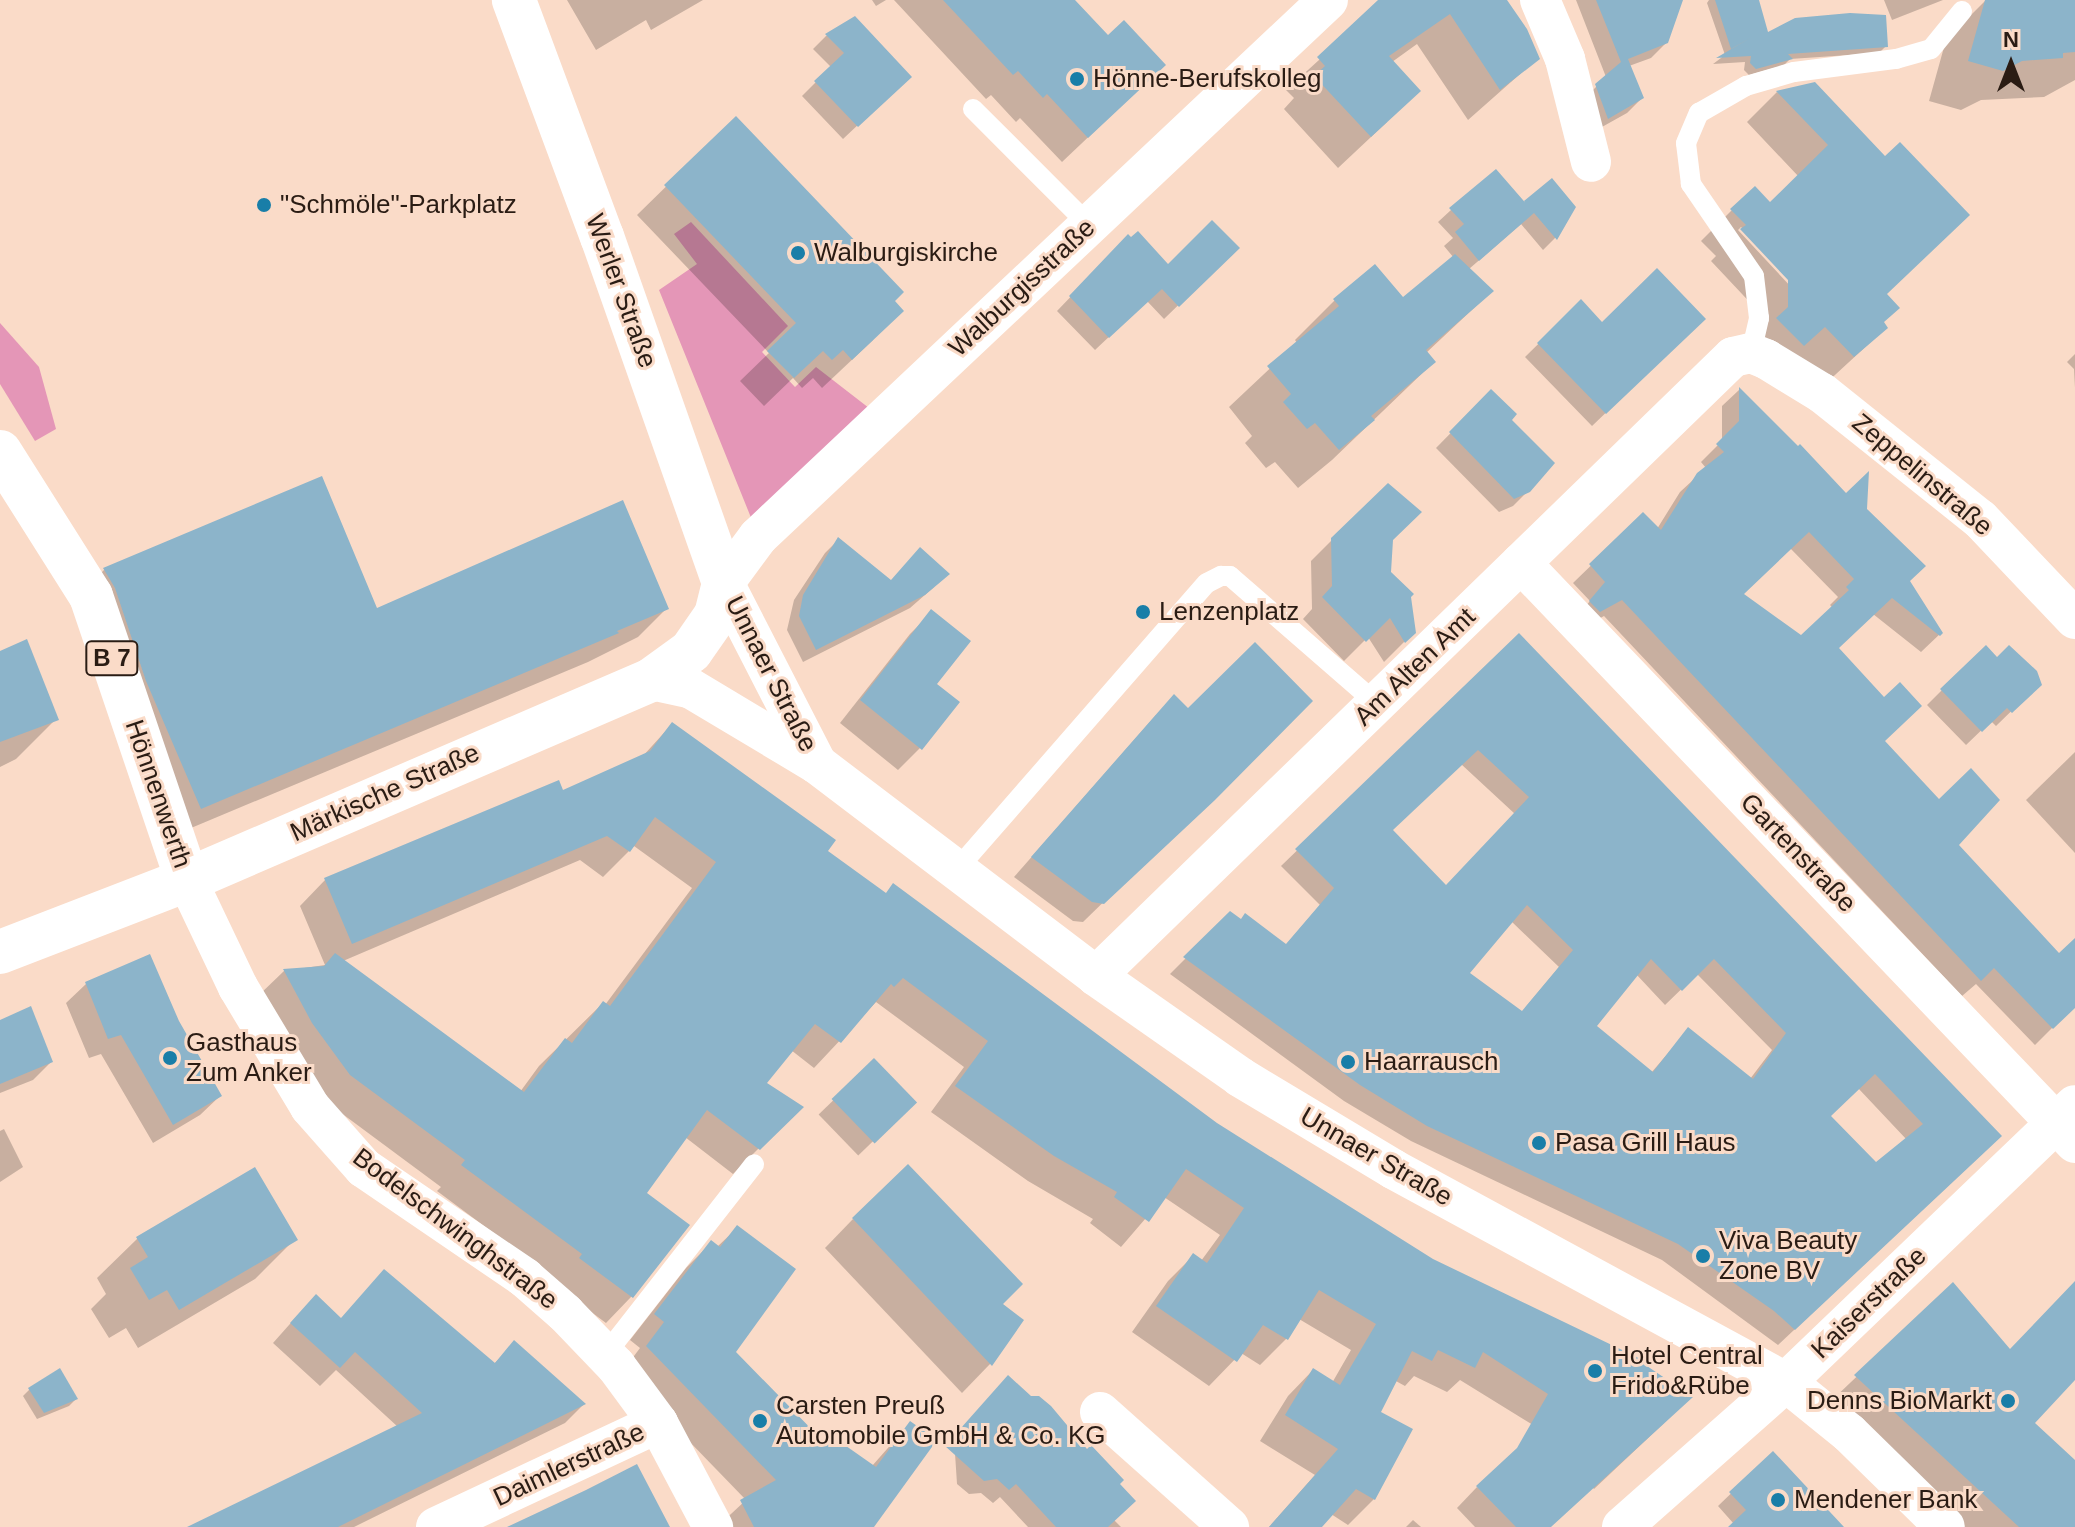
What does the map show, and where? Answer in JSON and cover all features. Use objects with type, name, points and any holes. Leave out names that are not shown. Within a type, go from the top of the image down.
[{"type":"main road","name":"Werler Straße","points":[[514,0],[602,237],[724,583]]},
{"type":"main road","name":"Hönnenwerth","points":[[0,452],[91,596],[187,880]]},
{"type":"main road","name":"Märkische Straße","points":[[0,952],[187,880],[651,680],[691,651],[716,615],[724,583]]},
{"type":"street","name":"Walburgisstraße","points":[[724,583],[758,537],[1328,0]]},
{"type":"street","points":[[1540,0],[1565,59],[1591,162]]},
{"type":"street","name":"Am Alten Amt","points":[[1096,976],[1521,563],[1742,355]]},
{"type":"street","name":"Zeppelinstraße","points":[[1742,355],[1822,393],[1980,519],[2075,619]]},
{"type":"street","name":"Gartenstraße","points":[[1521,563],[2069,1124]]},
{"type":"street","name":"Unnaer Straße","points":[[724,583],[817,764]]},
{"type":"street","name":"Unnaer Straße","points":[[651,680],[690,688],[817,764],[958,868],[1096,976],[1240,1077],[1393,1169],[1786,1382],[1849,1433],[1945,1527]]},
{"type":"street","name":"Bodelschwinghstraße","points":[[187,880],[238,987],[310,1107],[364,1168],[525,1278],[565,1313],[605,1355],[658,1423],[713,1527]]},
{"type":"street","name":"Kaiserstraße","points":[[1622,1527],[2069,1124]]},
{"type":"street","points":[[1100,1412],[1229,1527]]},
{"type":"street","name":"Daimlerstraße","points":[[436,1527],[658,1423]]},
{"type":"lane","points":[[1742,355],[1759,318],[1754,276],[1691,184],[1686,143],[1699,113],[1746,86],[1794,72],[1896,59],[1931,49],[1962,11]]},
{"type":"lane","points":[[973,109],[1089,225]]},
{"type":"lane","points":[[958,868],[1207,583],[1221,576],[1230,576],[1377,704]]},
{"type":"lane","points":[[605,1355],[754,1164]]},
{"type":"shaded area","points":[[691,222],[788,326],[762,352],[795,387],[816,367],[878,415],[756,530],[659,290],[697,264],[674,234]]},
{"type":"shaded area","points":[[0,323],[39,367],[56,429],[35,441],[0,384]]},
{"type":"building","points":[[943,0],[1075,0],[1108,35],[1124,20],[1166,65],[1088,138],[1047,94],[1043,98],[1018,71],[1013,75]]},
{"type":"building","points":[[1378,0],[1507,0],[1527,29],[1540,59],[1500,90],[1450,14],[1389,56],[1421,91],[1371,137],[1314,76],[1325,66],[1317,57]]},
{"type":"building","points":[[1596,0],[1683,0],[1668,43],[1628,59],[1644,98],[1608,119],[1595,84],[1621,62]]},
{"type":"building","points":[[1715,0],[1759,0],[1768,32],[1795,18],[1850,13],[1886,15],[1888,47],[1788,54],[1793,59],[1756,69],[1750,63],[1751,56],[1716,58],[1752,37],[1731,49]]},
{"type":"building","points":[[1985,0],[2075,0],[2075,52],[2063,53],[2063,58],[2022,61],[2003,71],[1968,61]]},
{"type":"building","points":[[855,16],[912,77],[858,127],[814,81],[844,53],[825,34]]},
{"type":"building","points":[[1815,82],[1885,156],[1900,142],[1970,215],[1887,294],[1900,308],[1884,322],[1888,328],[1854,357],[1825,327],[1804,346],[1776,318],[1788,307],[1788,280],[1740,229],[1746,225],[1730,209],[1755,186],[1770,202],[1828,145],[1776,91]]},
{"type":"building","name":"Walburgiskirche","points":[[736,116],[904,292],[895,301],[904,311],[852,360],[843,350],[832,360],[823,351],[794,378],[767,351],[796,323],[664,185]]},
{"type":"building","points":[[1496,169],[1530,208],[1524,201],[1552,178],[1576,207],[1557,240],[1534,213],[1479,261],[1455,232],[1464,224],[1449,208]]},
{"type":"building","points":[[1212,220],[1240,248],[1179,307],[1162,289],[1109,338],[1069,296],[1128,234],[1131,237],[1138,231],[1168,264]]},
{"type":"building","points":[[1455,254],[1494,291],[1426,350],[1436,362],[1371,416],[1375,420],[1339,450],[1315,423],[1307,429],[1283,402],[1291,394],[1267,366],[1339,306],[1333,299],[1375,264],[1403,297]]},
{"type":"building","points":[[1657,268],[1706,319],[1606,414],[1537,343],[1581,299],[1602,322]]},
{"type":"building","points":[[1739,387],[1798,446],[1800,444],[1846,493],[1869,471],[1867,509],[1926,566],[1910,581],[1943,633],[1940,636],[1892,598],[1839,648],[1884,697],[1900,682],[1922,706],[1885,741],[1939,799],[1971,768],[2000,800],[1959,845],[2059,953],[2075,938],[2075,1008],[2053,1029],[1994,968],[1981,981],[1622,600],[1600,612],[1589,601],[1605,582],[1589,564],[1643,512],[1661,530],[1697,473],[1724,452],[1716,444],[1739,421]],"holes":[[[1809,532],[1854,579],[1846,587],[1849,590],[1801,635],[1744,594]]]},
{"type":"building","points":[[1491,389],[1517,414],[1512,420],[1555,463],[1530,492],[1514,499],[1449,432]]},
{"type":"building","points":[[322,476],[377,608],[623,500],[669,609],[617,631],[619,633],[201,809],[146,681],[115,588],[103,568]]},
{"type":"building","points":[[1388,483],[1422,512],[1393,540],[1391,572],[1414,594],[1411,597],[1416,633],[1405,643],[1390,618],[1366,642],[1322,597],[1332,586],[1331,538]]},
{"type":"building","points":[[838,537],[891,580],[920,547],[950,574],[925,595],[816,650],[799,616],[803,595]]},
{"type":"building","points":[[931,609],[971,641],[937,684],[960,702],[922,750],[860,700]]},
{"type":"building","points":[[1519,633],[2002,1136],[1795,1330],[1774,1311],[1678,1244],[1427,1126],[1360,1085],[1183,957],[1230,911],[1241,919],[1245,913],[1286,944],[1334,888],[1295,849]],"holes":[[[1478,750],[1529,797],[1446,885],[1393,830]],[[1527,905],[1573,950],[1522,1011],[1470,973]],[[1651,959],[1682,991],[1714,959],[1786,1033],[1753,1079],[1688,1027],[1653,1072],[1597,1026]],[[1875,1074],[1923,1124],[1876,1162],[1831,1116]]]},
{"type":"building","points":[[27,639],[59,720],[0,742],[0,651]]},
{"type":"building","points":[[1255,642],[1313,701],[1215,800],[1104,904],[1092,902],[1031,857],[1174,694],[1188,708]]},
{"type":"building","points":[[1986,645],[1997,657],[2009,645],[2037,671],[2042,685],[2012,713],[2007,708],[1982,732],[1940,689]]},
{"type":"building","points":[[672,722],[836,840],[828,851],[886,893],[893,883],[1217,1123],[1433,1259],[1643,1360],[1641,1362],[1693,1397],[1551,1527],[1516,1527],[1476,1486],[1517,1448],[1548,1394],[1483,1352],[1475,1368],[1438,1350],[1432,1361],[1412,1351],[1381,1412],[1413,1429],[1375,1500],[1356,1489],[1322,1527],[1269,1527],[1338,1449],[1285,1415],[1313,1368],[1340,1385],[1376,1324],[1319,1290],[1288,1340],[1263,1325],[1237,1362],[1156,1306],[1193,1253],[1207,1263],[1244,1208],[1186,1169],[1149,1222],[1114,1197],[1117,1192],[1054,1156],[955,1086],[988,1041],[903,978],[894,987],[891,984],[841,1043],[815,1024],[767,1083],[804,1107],[760,1150],[707,1110],[647,1193],[690,1225],[633,1298],[579,1258],[582,1254],[461,1165],[465,1160],[350,1075],[312,1023],[283,969],[324,966],[335,953],[524,1092],[565,1038],[572,1043],[603,1001],[610,1006],[716,862],[655,817],[630,852],[607,836],[352,944],[324,878],[559,780],[563,790],[650,751]]},
{"type":"building","points":[[150,954],[179,1021],[222,1096],[173,1125],[121,1035],[108,1039],[85,982]]},
{"type":"building","points":[[31,1006],[53,1062],[0,1084],[0,1020]]},
{"type":"building","points":[[874,1058],[917,1103],[875,1144],[832,1099]]},
{"type":"building","points":[[908,1164],[1023,1284],[1003,1304],[1024,1320],[992,1366],[852,1218]]},
{"type":"building","points":[[255,1167],[298,1240],[179,1310],[167,1290],[149,1300],[130,1268],[148,1257],[136,1237]]},
{"type":"building","points":[[737,1225],[796,1269],[736,1352],[824,1442],[829,1434],[876,1467],[910,1421],[937,1440],[874,1527],[754,1527],[740,1500],[776,1480],[646,1346],[664,1322],[654,1314],[711,1240],[720,1247]]},
{"type":"building","points":[[384,1269],[495,1363],[514,1340],[586,1404],[338,1527],[187,1527],[422,1413],[355,1352],[340,1368],[290,1323],[316,1294],[341,1318]]},
{"type":"building","points":[[2075,1281],[2075,1380],[2035,1423],[2075,1460],[2075,1527],[2019,1527],[1854,1375],[1953,1282],[2010,1349]]},
{"type":"building","points":[[60,1368],[78,1399],[44,1413],[28,1388]]},
{"type":"building","points":[[1008,1375],[1031,1396],[1039,1396],[1051,1406],[1087,1449],[1091,1445],[1124,1480],[1120,1484],[1136,1501],[1108,1527],[1056,1527],[1016,1484],[1009,1490],[997,1479],[984,1481],[945,1446]]},
{"type":"building","points":[[1773,1451],[1844,1527],[1728,1527],[1746,1510],[1729,1492]]},
{"type":"building","points":[[637,1464],[670,1527],[507,1527],[586,1490]]},
{"type":"place","name":"Hönne-Berufskolleg","points":[[1077,79]]},
{"type":"place","name":"\"Schmöle\"-Parkplatz","points":[[264,205]]},
{"type":"place","name":"Walburgiskirche","points":[[798,253]]},
{"type":"place","name":"Lenzenplatz","points":[[1143,612]]},
{"type":"place","name":"Gasthaus Zum Anker","points":[[170,1058]]},
{"type":"place","name":"Haarrausch","points":[[1348,1062]]},
{"type":"place","name":"Pasa Grill Haus","points":[[1539,1143]]},
{"type":"place","name":"Viva Beauty Zone BV","points":[[1703,1256]]},
{"type":"place","name":"Hotel Central Frido&Rübe","points":[[1595,1371]]},
{"type":"place","name":"Denns BioMarkt","points":[[2008,1401]]},
{"type":"place","name":"Carsten Preuß Automobile GmbH & Co. KG","points":[[760,1421]]},
{"type":"place","name":"Mendener Bank","points":[[1778,1500]]}]
